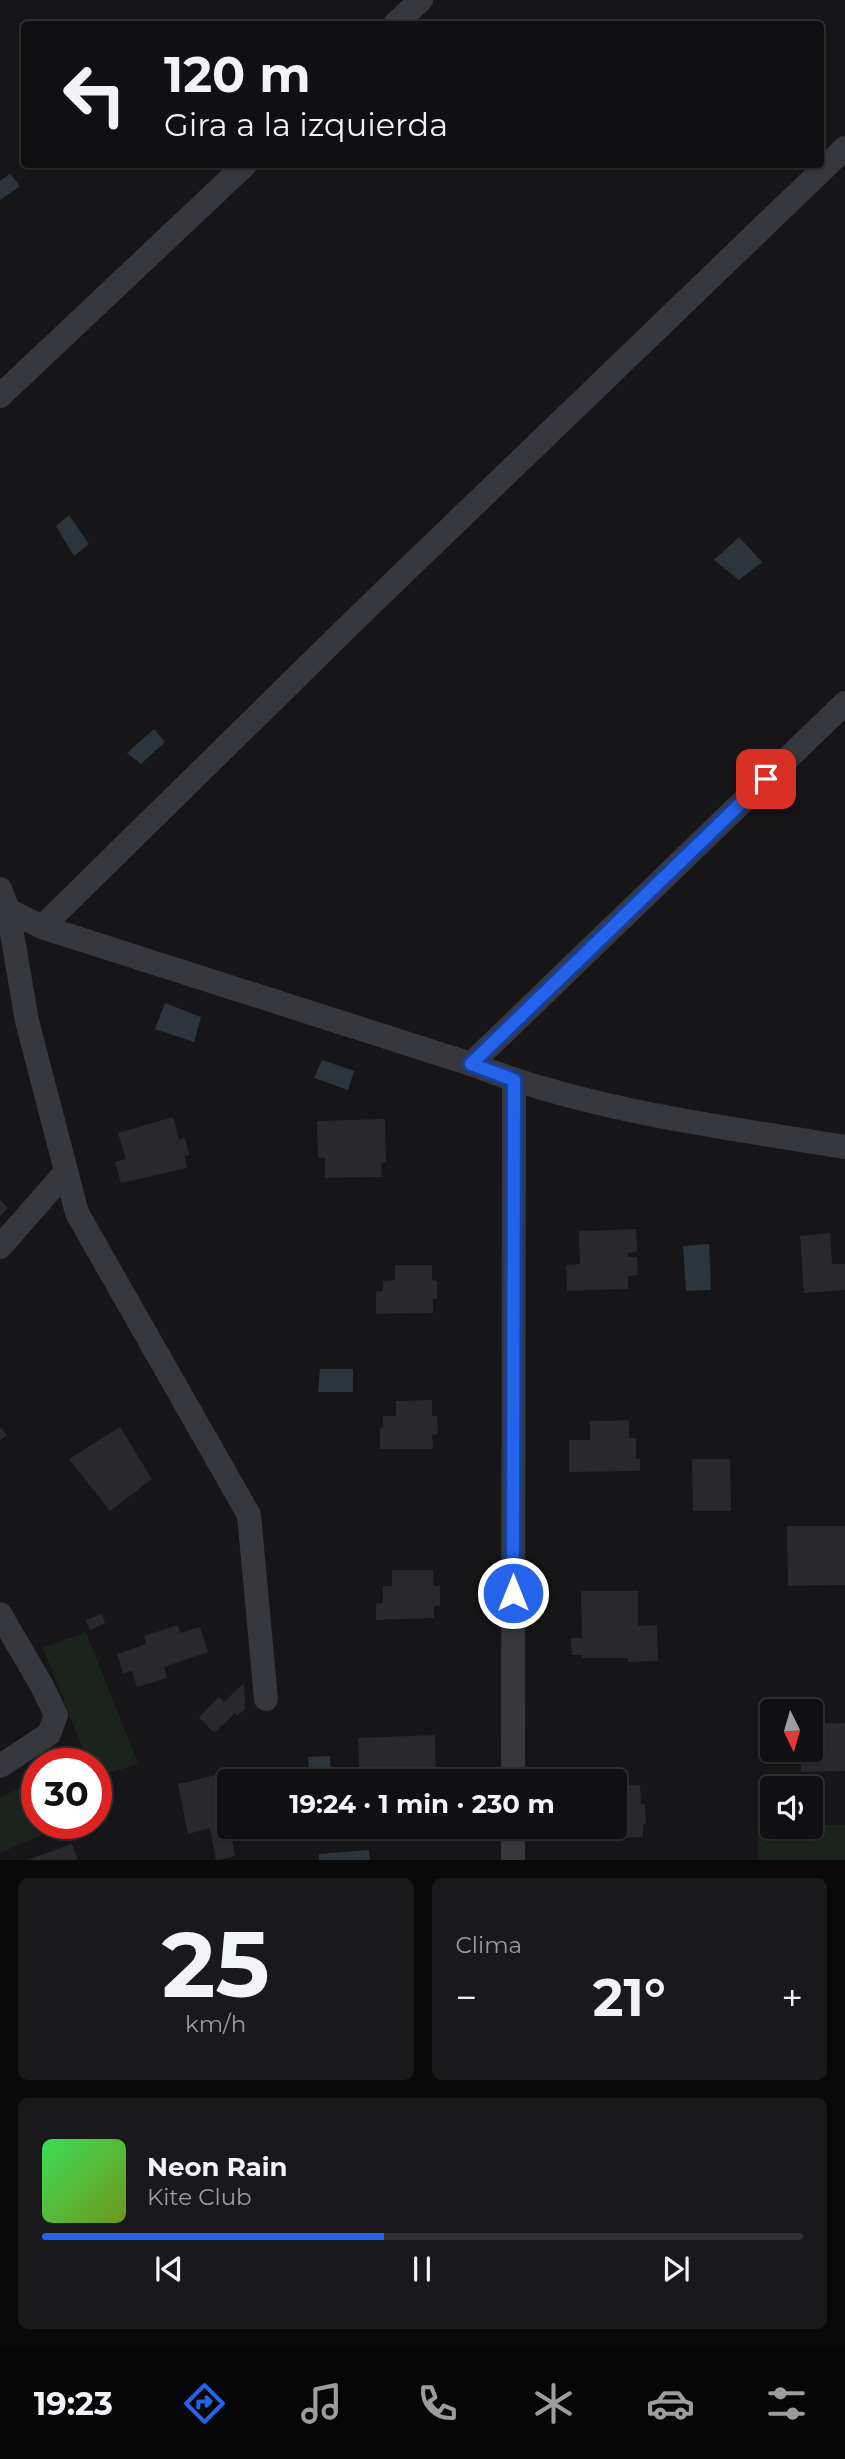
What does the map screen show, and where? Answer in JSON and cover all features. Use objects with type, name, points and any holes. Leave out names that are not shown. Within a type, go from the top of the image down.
[{"type":"street","points":[[398,21],[421,0]]},
{"type":"street","points":[[42,927],[367,608],[845,148]]},
{"type":"street","points":[[0,396],[242,168]]},
{"type":"street","points":[[471,1064],[845,703]]},
{"type":"street","points":[[4,899],[42,927],[514,1080],[641,1114],[845,1147]]},
{"type":"street","points":[[4,899],[27,1021],[77,1213],[249,1515],[267,1699]]},
{"type":"street","points":[[513,1769],[514,1080]]},
{"type":"street","points":[[0,1247],[65,1173]]},
{"type":"street","points":[[0,1614],[56,1715],[49,1734],[0,1766]]},
{"type":"street","points":[[513,1839],[513,1860]]},
{"type":"shaded area","points":[[10,174],[20,186],[0,200],[0,181]]},
{"type":"shaded area","points":[[69,515],[89,544],[74,556],[56,526]]},
{"type":"shaded area","points":[[739,537],[762,562],[739,580],[714,560]]},
{"type":"shaded area","points":[[154,729],[165,742],[141,764],[127,753]]},
{"type":"shaded area","points":[[165,1003],[201,1017],[194,1042],[155,1029]]},
{"type":"shaded area","points":[[322,1060],[354,1071],[348,1090],[314,1078]]},
{"type":"shaded area","points":[[709,1244],[711,1290],[686,1291],[683,1246]]},
{"type":"shaded area","points":[[320,1369],[353,1369],[353,1392],[318,1392]]},
{"type":"shaded area","points":[[86,1632],[138,1764],[112,1772],[112,1748],[83,1748],[43,1648]]},
{"type":"shaded area","points":[[330,1756],[331,1769],[309,1769],[308,1757]]},
{"type":"shaded area","points":[[21,1788],[21,1839],[33,1839],[0,1853],[0,1797]]},
{"type":"shaded area","points":[[757,1825],[760,1825],[760,1839],[823,1839],[823,1825],[845,1825],[845,1860],[758,1860]]},
{"type":"shaded area","points":[[369,1850],[370,1860],[319,1860],[319,1854]]},
{"type":"building","points":[[173,1117],[179,1140],[185,1137],[189,1155],[185,1156],[187,1168],[121,1183],[115,1162],[126,1159],[118,1133]]},
{"type":"building","points":[[385,1119],[386,1162],[381,1163],[382,1177],[325,1178],[325,1158],[318,1158],[317,1121]]},
{"type":"building","points":[[0,1200],[8,1208],[0,1216]]},
{"type":"building","points":[[636,1229],[637,1252],[628,1253],[628,1257],[637,1257],[638,1275],[628,1276],[628,1289],[567,1291],[566,1265],[580,1264],[579,1231]]},
{"type":"building","points":[[830,1233],[832,1264],[845,1264],[845,1290],[804,1293],[800,1236]]},
{"type":"building","points":[[395,1265],[432,1265],[432,1280],[437,1281],[437,1299],[433,1299],[433,1313],[376,1314],[376,1292],[383,1291],[383,1281],[395,1280]]},
{"type":"building","points":[[432,1400],[432,1416],[437,1416],[438,1434],[432,1435],[433,1449],[380,1449],[383,1416],[396,1416],[396,1401]]},
{"type":"building","points":[[629,1420],[629,1438],[636,1438],[636,1459],[640,1459],[640,1471],[569,1472],[569,1440],[590,1440],[590,1421]]},
{"type":"building","points":[[0,1427],[7,1435],[0,1440]]},
{"type":"building","points":[[120,1427],[152,1479],[110,1511],[69,1459]]},
{"type":"building","points":[[692,1459],[730,1459],[731,1511],[693,1511]]},
{"type":"building","points":[[787,1526],[845,1526],[845,1585],[788,1586]]},
{"type":"building","points":[[392,1570],[433,1570],[434,1586],[440,1586],[440,1606],[434,1606],[434,1618],[376,1620],[376,1604],[383,1603],[383,1586],[392,1586]]},
{"type":"building","points":[[581,1591],[638,1591],[638,1626],[657,1625],[658,1661],[628,1662],[628,1658],[582,1658],[582,1655],[572,1655],[571,1638],[582,1638]]},
{"type":"building","points":[[102,1614],[105,1623],[90,1630],[86,1620]]},
{"type":"building","points":[[178,1625],[180,1633],[200,1627],[208,1652],[164,1667],[167,1678],[137,1687],[132,1671],[123,1673],[117,1654],[146,1644],[144,1636]]},
{"type":"building","points":[[244,1683],[245,1709],[237,1716],[235,1713],[214,1733],[199,1717],[219,1697],[224,1702]]},
{"type":"building","points":[[845,1723],[845,1771],[801,1772],[801,1762],[823,1762],[823,1724]]},
{"type":"building","points":[[435,1735],[436,1769],[359,1769],[358,1738]]},
{"type":"building","points":[[217,1775],[217,1839],[232,1839],[235,1856],[216,1860],[210,1828],[188,1834],[178,1784]]},
{"type":"building","points":[[640,1785],[641,1804],[645,1804],[646,1824],[643,1825],[643,1837],[627,1838],[627,1786]]},
{"type":"building","points":[[72,1844],[78,1860],[27,1860]]},
{"type":"route","points":[[513,1593],[514,1080],[471,1064],[766,779]]}]
